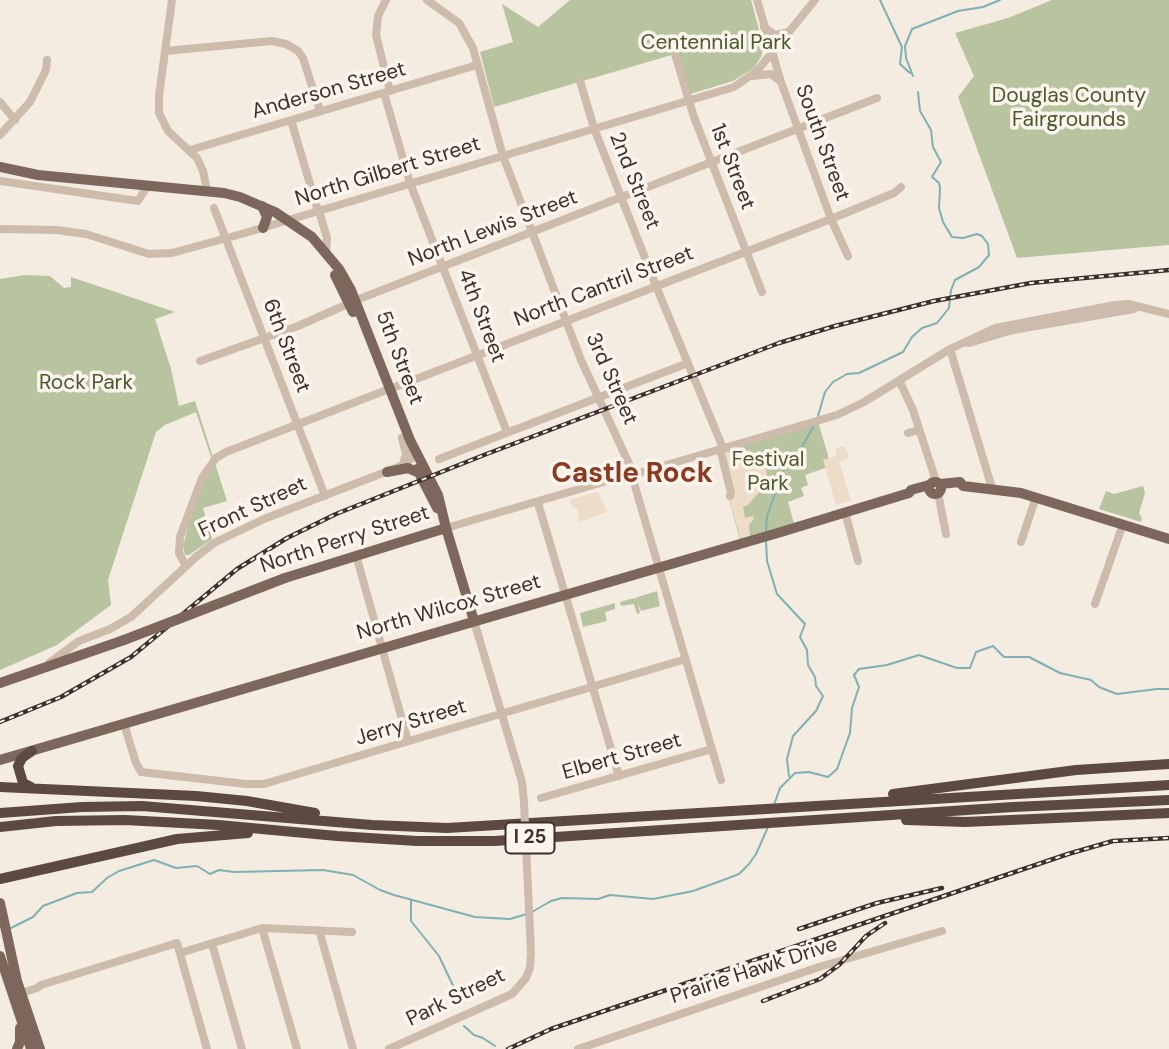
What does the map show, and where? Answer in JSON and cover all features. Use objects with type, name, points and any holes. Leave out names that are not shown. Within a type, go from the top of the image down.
[{"type":"highway","points":[[32,751],[22,758],[18,771],[23,783],[37,789]]},
{"type":"highway","points":[[817,805],[1076,770],[1169,764]]},
{"type":"highway","name":"I 25","points":[[0,813],[82,807],[153,806],[372,825],[476,827],[1169,785]]},
{"type":"highway","points":[[0,787],[196,796],[247,801],[372,825]]},
{"type":"highway","name":"I 25","points":[[0,827],[56,821],[135,820],[418,841],[481,841],[1169,800]]},
{"type":"highway","points":[[847,818],[965,822],[1169,813]]},
{"type":"highway","points":[[0,880],[80,859],[190,837],[241,833],[314,834]]},
{"type":"main road","name":"5th Street","points":[[0,167],[38,175],[207,190],[236,196],[262,206],[309,234],[339,269],[411,458],[446,528]]},
{"type":"main road","points":[[262,206],[267,216],[263,228]]},
{"type":"main road","name":"5th Street","points":[[288,220],[327,263],[353,302]]},
{"type":"main road","name":"5th Street","points":[[406,439],[438,495],[474,621]]},
{"type":"main road","points":[[387,472],[408,468],[419,472]]},
{"type":"main road","points":[[935,488],[960,482],[963,486],[992,488],[1036,497],[1169,539]]},
{"type":"main road","name":"North Wilcox Street","points":[[0,760],[781,532],[909,493],[911,490],[935,488]]},
{"type":"main road","name":"North Perry Street","points":[[82,653],[124,640],[285,578],[446,528]]},
{"type":"main road","name":"Front Street","points":[[0,683],[82,653]]},
{"type":"main road","points":[[0,903],[3,955],[21,1033],[17,1049]]},
{"type":"main road","points":[[3,955],[17,981],[35,1048]]},
{"type":"main road","points":[[16,1006],[35,1048]]},
{"type":"street","points":[[172,0],[159,96],[160,117],[171,135],[190,150],[201,164],[207,190]]},
{"type":"street","name":"4th Street","points":[[386,0],[378,16],[376,35],[410,183],[507,432]]},
{"type":"street","name":"3rd Street","points":[[427,0],[459,23],[472,48],[503,156],[532,232],[597,398],[635,471]]},
{"type":"street","name":"South Street","points":[[757,0],[781,82],[831,219],[848,256]]},
{"type":"street","name":"North Gilbert Street","points":[[0,229],[86,233],[149,254],[172,253],[226,239],[729,89],[752,76],[815,0]]},
{"type":"street","points":[[764,27],[779,35],[792,30]]},
{"type":"street","points":[[165,51],[272,41],[286,44],[298,51],[306,62],[320,111]]},
{"type":"street","name":"1st Street","points":[[675,54],[688,101],[762,292]]},
{"type":"street","points":[[0,135],[30,102],[46,70],[47,60]]},
{"type":"street","name":"Anderson Street","points":[[190,150],[477,65]]},
{"type":"street","points":[[752,76],[770,74],[781,82]]},
{"type":"street","name":"2nd Street","points":[[580,81],[594,128],[722,449],[730,496]]},
{"type":"street","name":"North Lewis Street","points":[[200,361],[298,326],[443,266],[877,98]]},
{"type":"street","points":[[0,102],[15,120]]},
{"type":"street","points":[[291,120],[328,242],[326,252]]},
{"type":"street","points":[[0,181],[138,201],[148,185]]},
{"type":"street","name":"North Cantril Street","points":[[186,566],[179,555],[178,544],[192,501],[211,464],[226,452],[831,219],[901,187]]},
{"type":"street","name":"6th Street","points":[[214,208],[325,496]]},
{"type":"street","points":[[634,483],[627,482],[624,476],[626,471],[722,449],[854,408],[950,349],[1013,330],[1140,307],[1169,314]]},
{"type":"street","points":[[950,349],[992,488]]},
{"type":"street","points":[[439,459],[688,363]]},
{"type":"street","points":[[899,380],[932,462],[937,510],[946,534]]},
{"type":"street","points":[[908,433],[919,430]]},
{"type":"street","points":[[401,466],[405,462],[406,439]]},
{"type":"street","name":"Front Street","points":[[82,653],[88,641],[137,613],[207,548],[226,537],[401,466],[411,458]]},
{"type":"street","points":[[634,483],[638,480],[635,471]]},
{"type":"street","name":"North Perry Street","points":[[446,528],[624,476]]},
{"type":"street","points":[[634,483],[722,780]]},
{"type":"street","points":[[1021,542],[1036,497]]},
{"type":"street","points":[[538,503],[619,776]]},
{"type":"street","points":[[845,512],[858,561]]},
{"type":"street","points":[[1095,604],[1123,524]]},
{"type":"street","points":[[356,555],[408,741]]},
{"type":"street","name":"5th Street","points":[[474,621],[522,782],[524,802]]},
{"type":"street","name":"Front Street","points":[[44,667],[79,641],[102,632]]},
{"type":"street","name":"Jerry Street","points":[[129,722],[136,763],[141,772],[238,784],[264,784],[686,659]]},
{"type":"street","name":"Elbert Street","points":[[541,798],[712,748]]},
{"type":"street","name":"Park Street","points":[[389,1049],[512,994],[527,978],[531,953],[524,802]]},
{"type":"street","points":[[262,929],[297,1049]]},
{"type":"street","points":[[180,953],[262,929],[352,932]]},
{"type":"street","points":[[319,930],[354,1049]]},
{"type":"street","name":"Prairie Hawk Drive","points":[[578,1049],[819,967],[942,931]]},
{"type":"street","points":[[3,955],[12,982],[21,993],[177,943],[207,1049]]},
{"type":"street","points":[[212,944],[242,1049]]},
{"type":"street","points":[[17,981],[26,986],[41,985]]},
{"type":"green space","name":"Centennial Park","points":[[570,0],[751,0],[763,45],[762,55],[754,68],[733,81],[687,95],[675,54],[494,107],[480,52],[513,42],[502,4],[538,27]]},
{"type":"green space","name":"Douglas County Fairgrounds","points":[[1052,0],[1169,0],[1169,245],[1017,258],[958,97],[974,76],[955,33],[1008,18]]},
{"type":"green space","name":"Rock Park","points":[[24,275],[50,276],[64,288],[71,287],[71,277],[175,312],[155,319],[171,369],[179,406],[195,401],[227,501],[203,508],[212,539],[185,555],[183,546],[189,523],[203,484],[214,466],[196,412],[165,425],[156,432],[108,580],[111,605],[57,645],[0,670],[0,279]]},
{"type":"green space","name":"Festival Park","points":[[818,421],[831,466],[805,475],[808,485],[801,488],[804,496],[788,502],[795,527],[741,543],[729,500],[723,448]]},
{"type":"green space","points":[[1143,486],[1145,493],[1139,513],[1141,522],[1099,509],[1106,491],[1114,494]]},
{"type":"green space","points":[[657,591],[660,606],[641,611],[638,603],[640,613],[637,614],[634,604],[621,606],[620,602],[634,598],[635,600]]},
{"type":"green space","points":[[615,603],[615,609],[605,612],[607,621],[583,627],[580,613]]},
{"type":"shaded area","points":[[845,446],[849,458],[839,461],[851,501],[836,505],[823,460],[836,456],[836,448]]},
{"type":"shaded area","points":[[749,450],[760,463],[765,463],[767,475],[761,490],[743,507],[745,518],[753,516],[754,519],[749,525],[750,536],[741,540],[729,499],[724,453]]},
{"type":"shaded area","points":[[598,492],[607,512],[579,522],[577,508],[572,507],[569,500]]},
{"type":"waterway","points":[[880,0],[902,47],[900,64],[910,73]]},
{"type":"waterway","points":[[913,76],[906,58],[905,46],[912,29],[958,11],[983,7],[1000,0]]},
{"type":"waterway","points":[[818,416],[825,392],[833,382],[903,352],[912,337],[922,328],[937,323],[949,308],[955,280],[979,267],[989,255],[988,244],[982,236],[977,234],[963,238],[952,237],[943,222],[939,208],[939,183],[932,177],[941,162],[933,147],[931,130],[920,111],[918,92]]},
{"type":"waterway","points":[[766,532],[767,516],[785,467],[801,449],[814,425]]},
{"type":"waterway","points":[[766,541],[767,561],[777,594],[805,624],[800,637],[807,650],[808,665],[815,677],[816,686],[823,696],[816,711],[793,736],[787,759],[789,776]]},
{"type":"waterway","points":[[774,805],[780,788],[795,773],[809,772],[828,777],[837,769],[850,733],[852,708],[859,687],[854,675],[859,669],[887,665],[919,655],[957,668],[970,668],[976,652],[993,646],[1004,657],[1029,657],[1060,673],[1091,680],[1099,687],[1117,694],[1169,689]]},
{"type":"waterway","points":[[532,912],[562,898],[598,899],[610,895],[653,899],[693,891],[739,874],[756,854],[768,827]]},
{"type":"waterway","points":[[11,928],[33,917],[43,906],[77,893],[92,892],[119,871],[154,860],[176,868],[197,866],[210,874],[219,870],[323,870],[353,875],[394,895],[475,917],[510,919],[527,914]]},
{"type":"waterway","points":[[411,901],[411,921],[439,956],[458,1001]]},
{"type":"waterway","points":[[464,1026],[474,1035],[495,1046]]},
{"type":"railway","points":[[0,722],[61,697],[131,657],[237,569],[287,538],[336,514],[484,455],[779,343],[835,326],[934,301],[1031,283],[1169,270]]},
{"type":"railway","points":[[508,1049],[551,1029],[1068,854],[1113,841],[1169,838]]},
{"type":"railway","points":[[799,929],[877,903],[942,888]]},
{"type":"railway","points":[[763,1001],[820,979],[839,965],[866,936],[885,923]]},
{"type":"district","name":"Castle Rock","points":[[632,475]]}]
